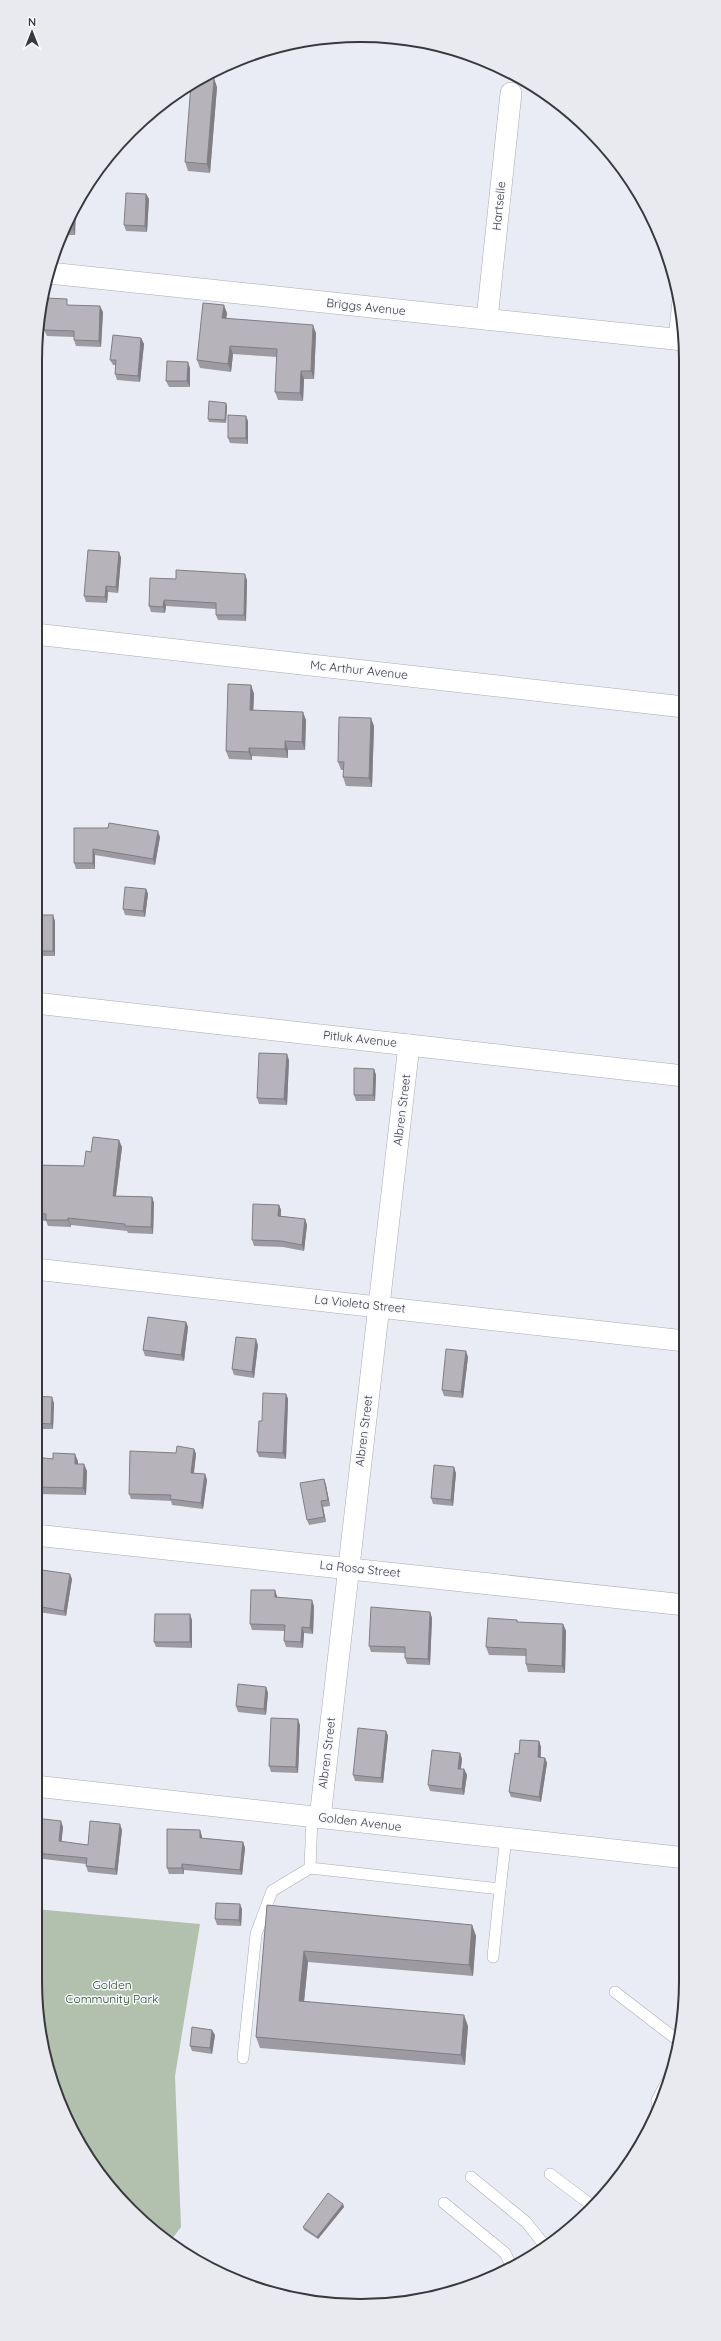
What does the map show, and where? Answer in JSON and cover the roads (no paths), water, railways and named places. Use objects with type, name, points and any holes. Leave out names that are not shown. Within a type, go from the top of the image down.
[{"type":"street","name":"Hartselle","points":[[487,319],[511,93]]},
{"type":"street","name":"Briggs Avenue","points":[[54,274],[678,340]]},
{"type":"street","name":"Mc Arthur Avenue","points":[[42,635],[679,706]]},
{"type":"street","name":"Pitluk Avenue","points":[[42,1003],[679,1075]]},
{"type":"street","name":"Albren Street","points":[[316,1817],[349,1568],[409,1045]]},
{"type":"street","name":"La Violeta Street","points":[[42,1270],[679,1340]]},
{"type":"street","name":"La Rosa Street","points":[[42,1535],[679,1604]]},
{"type":"street","name":"Golden Avenue","points":[[42,1787],[679,1857]]},
{"type":"lane","points":[[310,1868],[316,1817]]},
{"type":"lane","points":[[493,1958],[506,1838]]},
{"type":"lane","points":[[244,2058],[256,1934],[272,1892],[310,1868],[500,1889]]},
{"type":"lane","points":[[615,1992],[674,2037]]},
{"type":"lane","points":[[550,2174],[589,2203]]},
{"type":"lane","points":[[471,2177],[526,2222],[542,2242]]},
{"type":"lane","points":[[444,2203],[505,2253],[509,2262]]},
{"type":"park label","name":"Golden Community Park","points":[[112,1992]]}]
